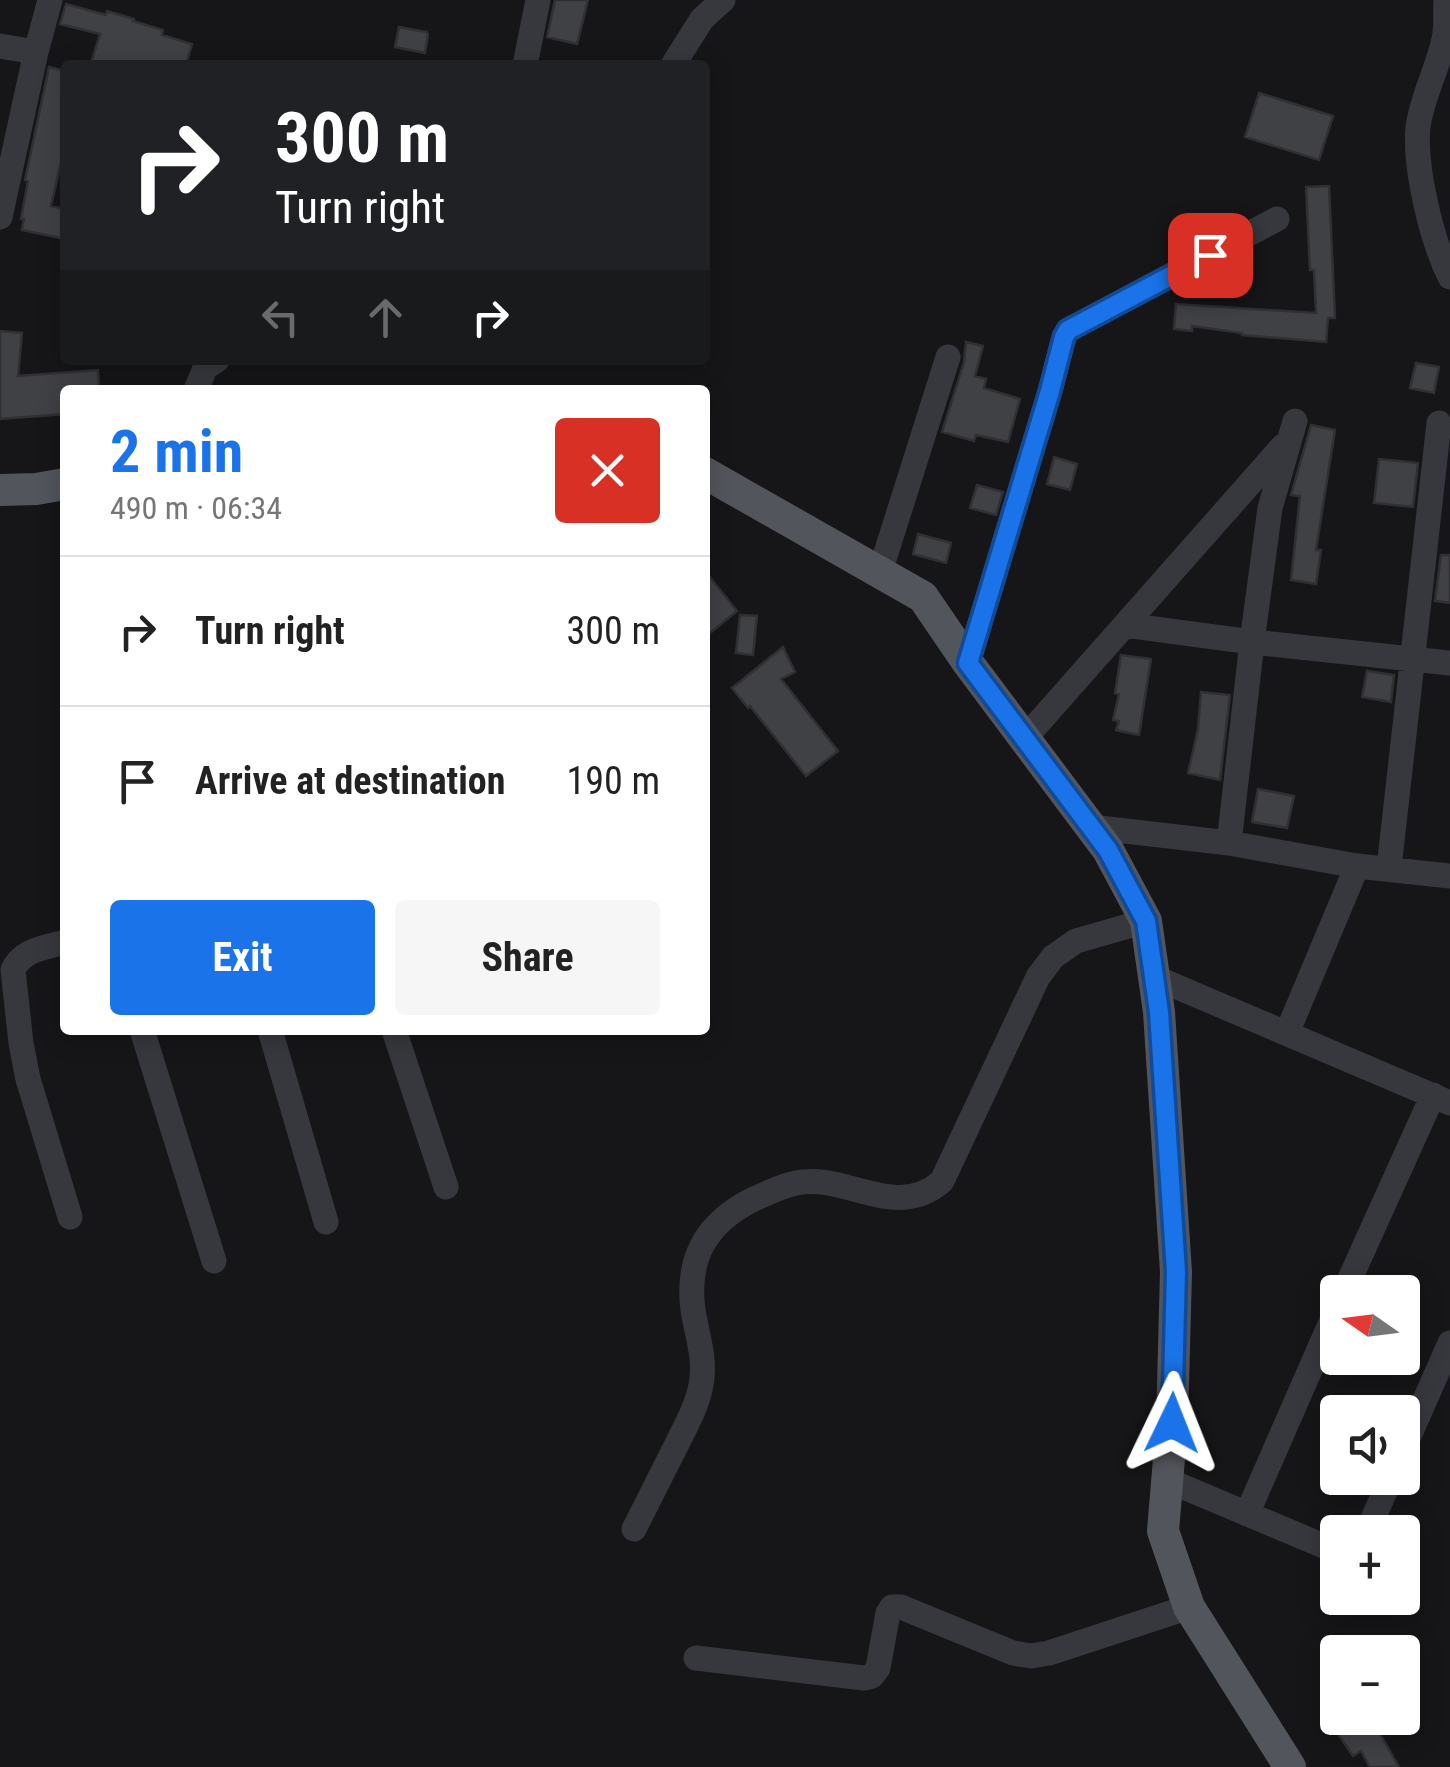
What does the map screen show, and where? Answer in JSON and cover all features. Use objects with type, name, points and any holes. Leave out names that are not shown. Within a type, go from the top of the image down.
[{"type":"main road","points":[[710,476],[923,597],[1108,850],[1146,921],[1159,1012],[1176,1272],[1172,1423],[1163,1531],[1189,1607],[1290,1767]]},
{"type":"main road","points":[[0,490],[60,485]]},
{"type":"street","points":[[0,217],[50,0]]},
{"type":"street","points":[[526,60],[538,0]]},
{"type":"street","points":[[676,60],[702,19],[722,0]]},
{"type":"street","points":[[1446,0],[1445,37],[1418,130],[1430,220],[1450,277]]},
{"type":"street","points":[[0,46],[36,52]]},
{"type":"street","points":[[968,663],[1068,330],[1278,219]]},
{"type":"street","points":[[880,572],[948,357]]},
{"type":"street","points":[[1389,868],[1440,423]]},
{"type":"street","points":[[1025,738],[1292,430],[1270,508],[1229,843]]},
{"type":"street","points":[[1126,625],[1450,663]]},
{"type":"street","points":[[1091,828],[1229,843],[1358,866],[1450,876]]},
{"type":"street","points":[[1287,1033],[1358,866]]},
{"type":"street","points":[[634,1529],[694,1411],[701,1387],[704,1362],[694,1309],[694,1262],[719,1222],[735,1208],[779,1187],[802,1182],[892,1198],[921,1196],[932,1190],[942,1182],[1038,977],[1053,957],[1076,941],[1146,921]]},
{"type":"street","points":[[60,943],[29,952],[18,959],[14,970],[20,1042],[28,1079],[70,1217]]},
{"type":"street","points":[[1154,977],[1441,1099],[1353,1275]]},
{"type":"street","points":[[144,1035],[214,1261]]},
{"type":"street","points":[[271,1035],[326,1222]]},
{"type":"street","points":[[396,1035],[446,1188]]},
{"type":"street","points":[[1420,1411],[1450,1343]]},
{"type":"street","points":[[1247,1514],[1320,1347]]},
{"type":"street","points":[[1167,1480],[1320,1544]]},
{"type":"street","points":[[696,1658],[864,1678],[872,1676],[878,1668],[892,1607],[1031,1656],[1189,1607]]},
{"type":"building","points":[[555,0],[588,0],[577,44],[547,37]]},
{"type":"building","points":[[66,4],[134,19],[163,30],[162,35],[192,44],[187,60],[92,60],[100,34],[60,24]]},
{"type":"building","points":[[399,27],[427,32],[425,53],[395,47]]},
{"type":"building","points":[[49,67],[60,70],[60,167],[51,206],[60,208],[60,238],[22,230],[28,181],[25,180]]},
{"type":"building","points":[[1259,93],[1333,116],[1319,160],[1245,137]]},
{"type":"building","points":[[1329,186],[1335,318],[1328,318],[1326,342],[1242,335],[1192,326],[1192,331],[1174,329],[1176,304],[1316,313],[1306,187]]},
{"type":"building","points":[[0,331],[22,333],[18,376],[98,370],[99,385],[60,385],[60,414],[0,419]]},
{"type":"building","points":[[966,342],[983,346],[975,376],[986,379],[984,388],[1020,399],[1008,442],[976,435],[974,441],[942,432],[964,362]]},
{"type":"building","points":[[1416,363],[1439,367],[1434,393],[1410,388]]},
{"type":"building","points":[[1311,425],[1335,430],[1316,550],[1321,550],[1316,584],[1291,580],[1300,496],[1291,495]]},
{"type":"building","points":[[1054,457],[1077,464],[1070,490],[1047,484]]},
{"type":"building","points":[[1379,459],[1418,463],[1413,507],[1374,503]]},
{"type":"building","points":[[977,485],[1003,492],[996,515],[970,508]]},
{"type":"building","points":[[918,534],[951,543],[946,563],[913,554]]},
{"type":"building","points":[[1441,555],[1450,555],[1450,603],[1435,601]]},
{"type":"building","points":[[710,577],[737,611],[710,633]]},
{"type":"building","points":[[740,615],[757,616],[753,655],[736,653]]},
{"type":"building","points":[[783,647],[795,672],[781,679],[838,751],[806,776],[732,688]]},
{"type":"building","points":[[1121,655],[1151,659],[1139,735],[1116,730],[1119,721],[1113,720]]},
{"type":"building","points":[[1367,671],[1394,675],[1391,702],[1362,697]]},
{"type":"building","points":[[1201,692],[1230,695],[1220,780],[1188,773]]},
{"type":"building","points":[[1258,789],[1294,796],[1287,828],[1252,822]]},
{"type":"building","points":[[1339,1735],[1381,1735],[1399,1767],[1370,1767],[1361,1751],[1353,1756]]},
{"type":"route","points":[[1172,1423],[1176,1272],[1159,1012],[1146,921],[1108,850],[968,663],[1068,330],[1210,255]]}]
